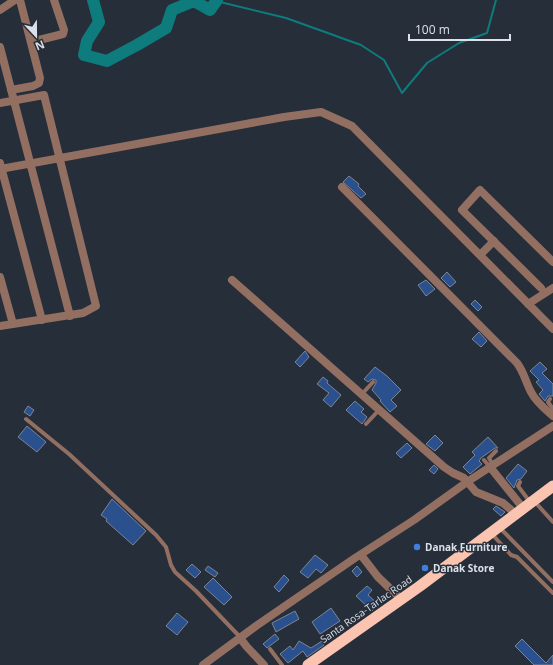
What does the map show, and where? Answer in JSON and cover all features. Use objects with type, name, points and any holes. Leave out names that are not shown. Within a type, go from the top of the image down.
[{"type":"highway","name":"Santa Rosa-Tarlac Road","points":[[308,665],[402,599],[553,486]]},
{"type":"street","points":[[0,10],[15,0]]},
{"type":"street","points":[[11,90],[33,86],[39,83],[40,78],[20,0]]},
{"type":"street","points":[[31,42],[63,34],[64,30],[54,0]]},
{"type":"street","points":[[0,47],[70,316]]},
{"type":"street","points":[[0,103],[44,95],[96,306],[83,314],[0,326]]},
{"type":"street","points":[[42,320],[1,167],[30,164],[284,117],[321,112],[352,126],[553,329]]},
{"type":"street","points":[[342,188],[517,363],[523,372],[531,394],[553,416]]},
{"type":"street","points":[[541,288],[462,210],[480,190],[553,262]]},
{"type":"street","points":[[480,255],[494,241]]},
{"type":"street","points":[[0,277],[13,324]]},
{"type":"street","points":[[232,280],[444,467],[464,478],[476,492],[503,503],[525,506]]},
{"type":"street","points":[[528,304],[553,288]]},
{"type":"street","points":[[203,665],[361,554],[553,426]]},
{"type":"street","points":[[492,466],[525,506]]},
{"type":"street","points":[[361,554],[378,577],[402,599]]},
{"type":"street","points":[[240,638],[264,665]]},
{"type":"lane","points":[[362,395],[374,382]]},
{"type":"lane","points":[[550,399],[548,402],[553,409]]},
{"type":"lane","points":[[366,424],[379,410]]},
{"type":"lane","points":[[26,418],[69,454],[156,535],[166,547],[171,565],[175,572],[240,638]]},
{"type":"lane","points":[[492,466],[489,458],[496,451]]},
{"type":"lane","points":[[484,460],[492,466]]},
{"type":"lane","points":[[520,482],[518,486],[525,506],[553,522]]},
{"type":"lane","points":[[495,530],[553,582]]},
{"type":"lane","points":[[495,530],[511,555],[516,557],[553,593]]},
{"type":"lane","points":[[270,649],[282,665]]},
{"type":"building","points":[[349,176],[359,184],[358,186],[366,194],[361,198],[343,182]]},
{"type":"building","points":[[447,272],[456,282],[450,287],[441,278]]},
{"type":"building","points":[[426,280],[435,289],[426,296],[418,285]]},
{"type":"building","points":[[475,300],[482,307],[478,311],[471,304]]},
{"type":"building","points":[[479,332],[487,341],[481,347],[472,339]]},
{"type":"building","points":[[305,351],[309,357],[300,367],[295,362]]},
{"type":"building","points":[[540,362],[547,369],[542,373],[553,384],[553,396],[548,396],[545,401],[539,394],[543,390],[536,382],[539,380],[530,371]]},
{"type":"building","points":[[375,367],[387,376],[401,390],[391,400],[397,406],[390,412],[372,390],[376,380],[372,379],[368,382],[364,379]]},
{"type":"building","points":[[323,377],[328,381],[327,383],[341,395],[331,407],[323,400],[329,393],[317,384]]},
{"type":"building","points":[[355,401],[364,409],[361,412],[367,417],[362,424],[346,410]]},
{"type":"building","points":[[28,406],[34,410],[30,416],[24,412]]},
{"type":"building","points":[[27,426],[46,442],[37,452],[18,437]]},
{"type":"building","points":[[435,435],[443,443],[435,451],[426,444]]},
{"type":"building","points":[[488,437],[498,448],[495,448],[481,458],[479,461],[482,464],[470,474],[463,467],[475,455],[472,452]]},
{"type":"building","points":[[407,443],[412,448],[401,458],[396,453]]},
{"type":"building","points":[[518,464],[527,471],[521,479],[517,480],[514,488],[506,478]]},
{"type":"building","points":[[434,465],[438,469],[434,474],[429,470]]},
{"type":"building","points":[[112,499],[146,531],[133,545],[101,515]]},
{"type":"building","points":[[496,506],[505,512],[501,516],[493,509]]},
{"type":"building","points":[[315,555],[328,565],[321,573],[316,569],[308,578],[300,572]]},
{"type":"building","points":[[192,564],[201,572],[195,578],[186,570]]},
{"type":"building","points":[[208,566],[218,573],[215,577],[205,570]]},
{"type":"building","points":[[357,566],[362,572],[357,577],[352,571]]},
{"type":"building","points":[[284,575],[289,580],[279,592],[274,587]]},
{"type":"building","points":[[213,578],[232,597],[224,605],[204,587]]},
{"type":"building","points":[[367,586],[372,590],[368,595],[378,604],[372,611],[356,596]]},
{"type":"building","points":[[331,608],[340,621],[320,634],[312,622]]},
{"type":"building","points":[[295,611],[299,619],[276,632],[272,623]]},
{"type":"building","points":[[177,613],[188,622],[177,635],[166,626]]},
{"type":"building","points":[[275,634],[279,639],[267,648],[263,644]]},
{"type":"building","points":[[522,639],[546,663],[553,655],[553,665],[534,665],[515,646]]},
{"type":"building","points":[[299,641],[311,648],[322,641],[324,645],[307,657],[303,651],[288,663],[280,654],[290,646],[293,650]]},
{"type":"waterway","points":[[93,0],[99,22],[87,41],[84,55],[107,61],[166,28],[172,10],[194,1],[210,10],[217,0]]},
{"type":"waterway","points":[[216,1],[286,18],[361,45],[384,60],[402,93],[427,63],[459,43],[487,33],[496,0]]},
{"type":"place","name":"Danak Furniture","points":[[417,547]]},
{"type":"place","name":"Danak Store","points":[[425,568]]}]
